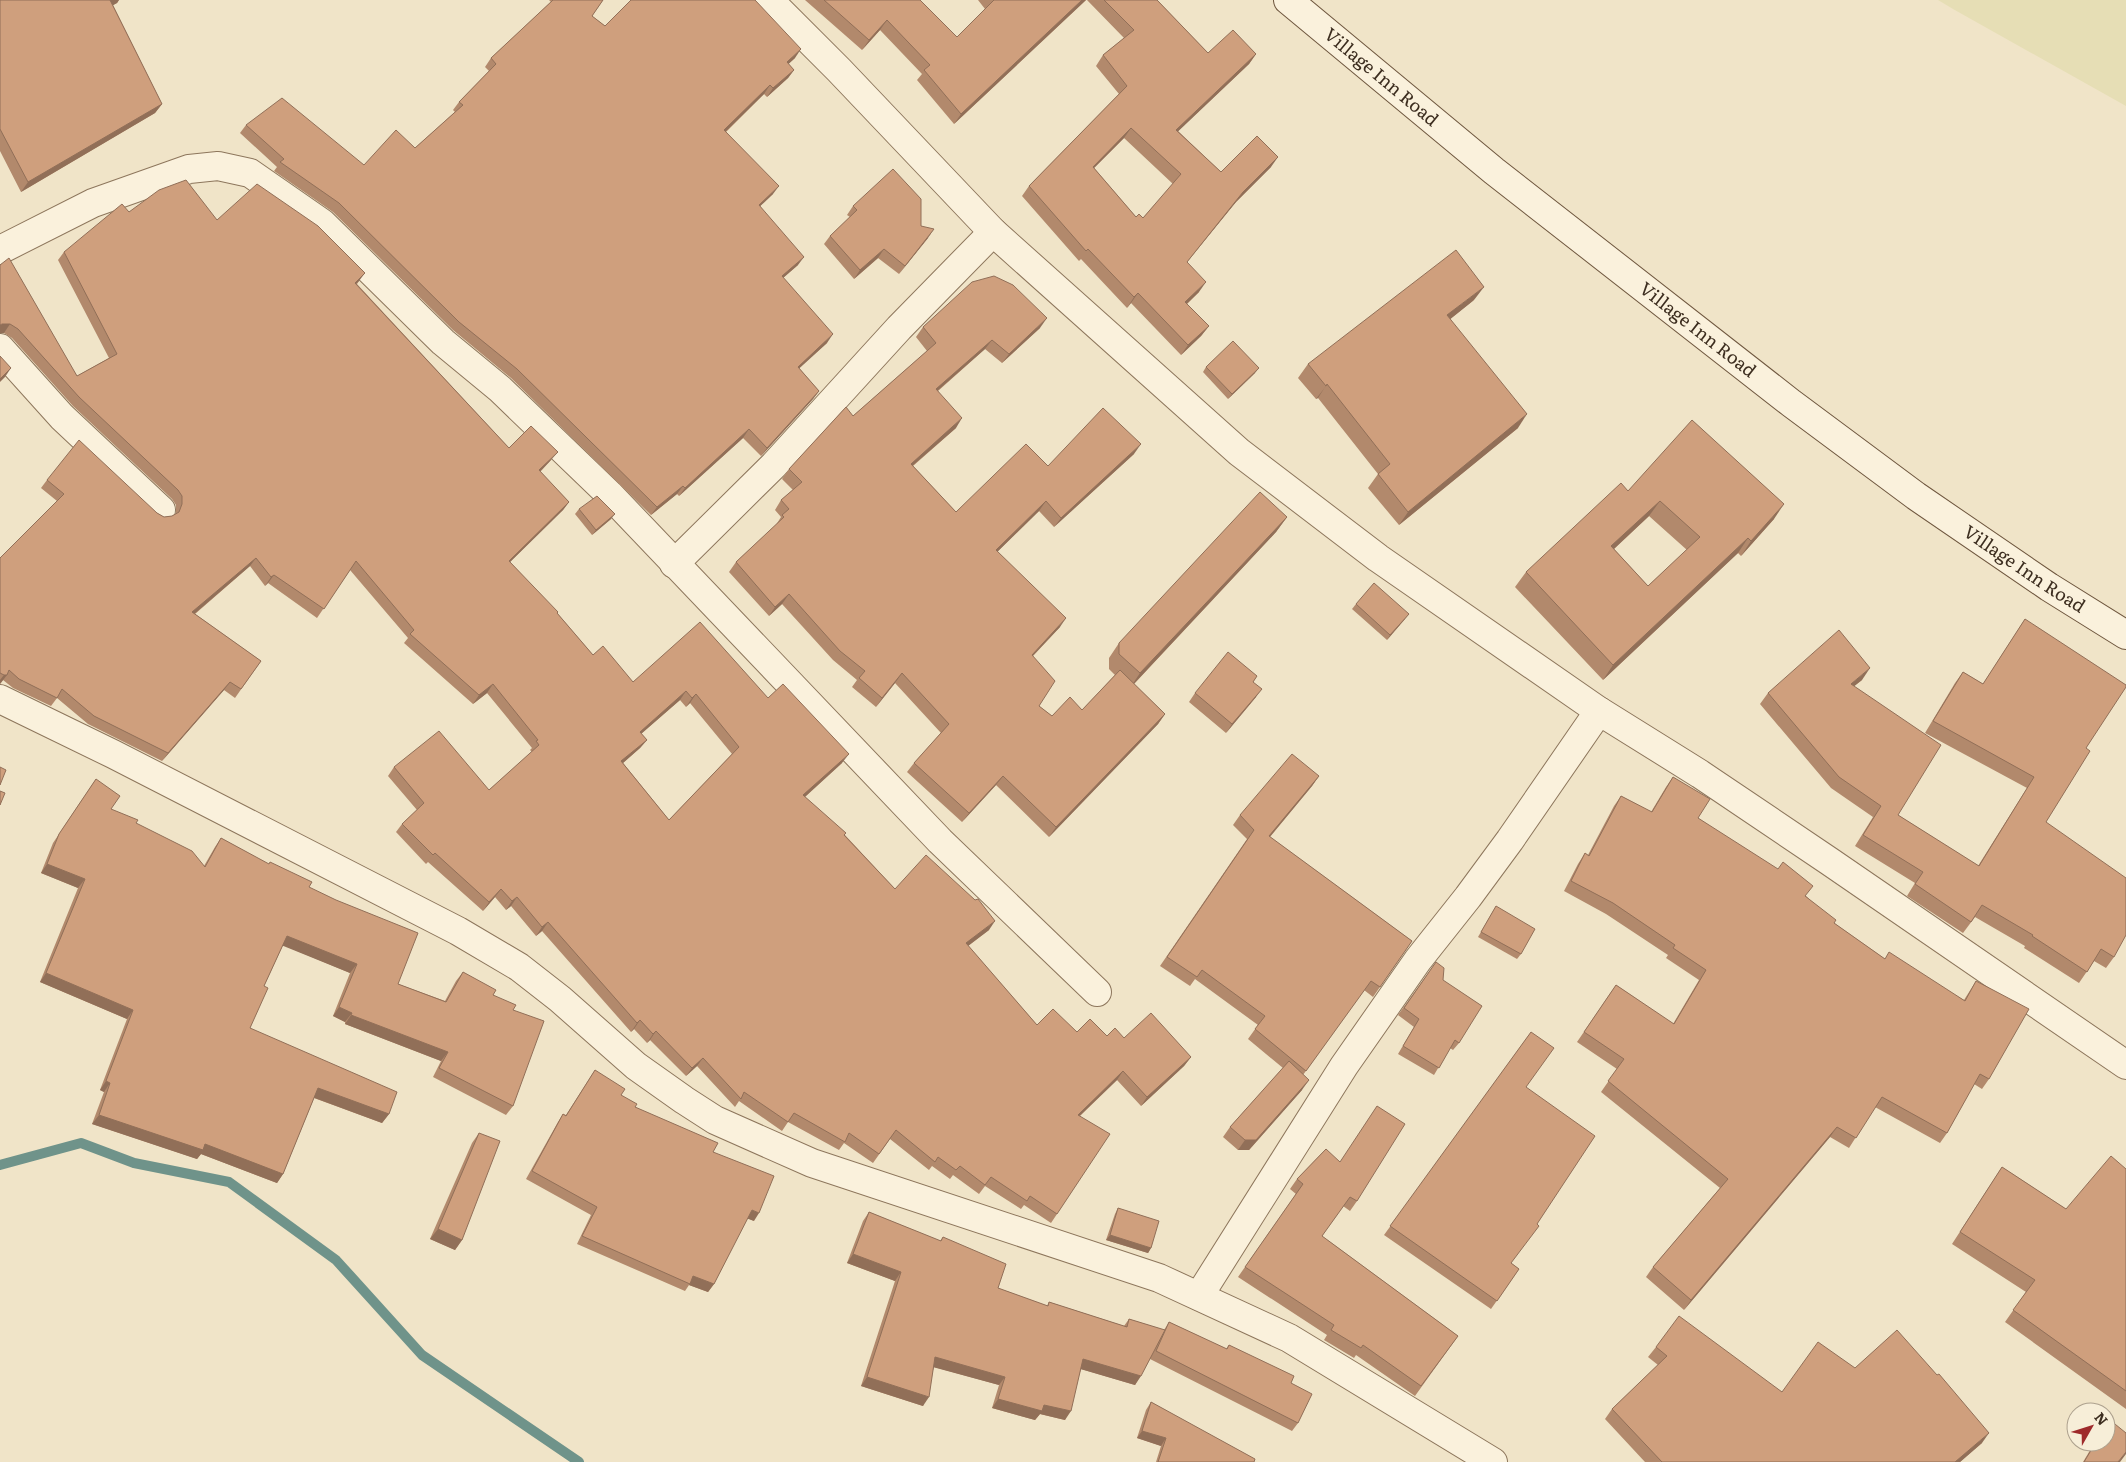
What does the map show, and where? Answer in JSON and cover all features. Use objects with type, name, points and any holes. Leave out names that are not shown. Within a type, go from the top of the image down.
[{"type":"street","points":[[769,0],[839,70],[992,232],[1239,452],[1378,558],[1599,711],[1700,774],[2126,1065]]},
{"type":"street","name":"Village Inn Road","points":[[1288,0],[1494,172],[1791,403],[1916,496],[2049,587],[2126,636]]},
{"type":"street","points":[[0,250],[94,203],[189,169],[218,166],[250,173],[322,223],[443,342],[507,395],[609,494],[940,840],[1096,992]]},
{"type":"street","points":[[674,564],[774,465],[899,328],[992,232]]},
{"type":"street","points":[[0,348],[62,417],[161,510]]},
{"type":"street","points":[[0,700],[347,872],[466,935],[519,967],[560,999],[636,1066],[684,1100],[748,1136],[812,1163],[1159,1278],[1289,1338],[1494,1462]]},
{"type":"street","points":[[1199,1296],[1344,1066],[1418,960],[1510,840],[1599,711]]},
{"type":"shaded area","points":[[1938,0],[2126,0],[2126,106],[1953,9]]},
{"type":"building","points":[[0,0],[110,0],[162,104],[28,182],[0,129]]},
{"type":"building","points":[[553,0],[603,0],[592,16],[605,26],[631,0],[755,0],[801,49],[787,62],[794,70],[773,88],[770,85],[724,130],[779,186],[759,205],[804,257],[782,276],[833,334],[798,367],[819,391],[767,448],[749,429],[685,488],[683,486],[657,507],[517,369],[459,322],[339,203],[280,162],[284,159],[246,125],[282,98],[364,165],[396,130],[415,148],[463,105],[459,102],[496,64],[491,58]]},
{"type":"building","points":[[824,0],[920,0],[957,37],[994,0],[1082,0],[961,114],[924,70],[930,65],[887,20],[869,40]]},
{"type":"building","points":[[1104,0],[1157,0],[1208,53],[1233,30],[1256,54],[1176,130],[1221,172],[1257,136],[1278,157],[1243,192],[1187,262],[1206,282],[1185,302],[1209,326],[1188,345],[1138,293],[1134,297],[1088,249],[1086,251],[1029,186],[1127,86],[1103,55],[1134,30]],"holes":[[[1131,128],[1181,174],[1143,218],[1139,214],[1136,217],[1093,167]]]},
{"type":"building","points":[[893,169],[921,199],[921,226],[934,229],[905,266],[884,249],[860,270],[830,236],[857,210],[853,206]]},
{"type":"building","points":[[186,180],[217,220],[257,184],[318,226],[365,273],[355,283],[509,448],[531,426],[558,452],[539,470],[569,502],[509,561],[558,612],[593,655],[603,646],[633,682],[700,622],[768,698],[783,684],[849,754],[803,795],[846,833],[844,835],[895,889],[926,855],[975,900],[978,899],[995,921],[966,943],[1037,1025],[1053,1009],[1077,1032],[1090,1019],[1107,1036],[1115,1028],[1124,1038],[1151,1013],[1191,1057],[1147,1097],[1123,1071],[1078,1115],[1110,1134],[1057,1214],[1030,1196],[1027,1201],[991,1177],[985,1185],[960,1166],[956,1170],[938,1157],[935,1162],[896,1130],[879,1154],[849,1133],[845,1142],[794,1113],[788,1122],[744,1092],[741,1099],[703,1058],[692,1068],[656,1031],[653,1034],[640,1020],[637,1023],[548,922],[542,927],[517,897],[512,901],[501,889],[489,902],[435,853],[433,855],[402,824],[424,803],[394,767],[439,731],[489,790],[539,745],[536,741],[538,740],[493,684],[479,695],[410,634],[414,630],[356,561],[324,609],[274,575],[271,577],[256,558],[192,612],[261,661],[241,689],[230,682],[168,753],[94,716],[62,689],[57,698],[19,679],[9,670],[7,675],[0,673],[0,558],[64,494],[47,480],[79,440],[157,513],[164,517],[172,516],[179,512],[182,496],[178,490],[79,397],[18,329],[10,324],[0,325],[0,265],[9,258],[77,376],[117,354],[64,252],[122,204],[129,212],[159,190]],"holes":[[[686,691],[692,698],[696,694],[739,747],[669,820],[621,761],[647,740],[640,732]]]},
{"type":"building","points":[[1456,250],[1484,287],[1447,315],[1527,414],[1408,512],[1378,474],[1390,464],[1327,384],[1326,386],[1308,364]]},
{"type":"building","points":[[994,276],[1013,285],[1047,318],[1009,354],[992,340],[936,389],[962,418],[911,464],[956,512],[1026,444],[1048,466],[1103,408],[1141,444],[1061,518],[1046,501],[996,550],[1066,618],[1032,655],[1055,681],[1039,706],[1052,716],[1070,697],[1082,710],[1120,670],[1165,714],[1056,827],[1003,776],[969,813],[914,763],[949,724],[902,673],[882,698],[859,678],[865,671],[840,651],[789,594],[775,607],[736,562],[784,517],[782,515],[789,509],[781,500],[802,482],[789,469],[846,407],[853,416],[936,343],[923,327],[972,282]]},
{"type":"building","points":[[1233,341],[1259,368],[1232,394],[1206,367]]},
{"type":"building","points":[[0,356],[11,368],[0,379]]},
{"type":"building","points":[[1692,420],[1784,504],[1751,541],[1748,538],[1613,665],[1526,572],[1621,483],[1628,491]],"holes":[[[1660,501],[1700,537],[1648,586],[1611,546]]]},
{"type":"building","points":[[1260,492],[1287,517],[1140,673],[1119,654],[1119,643]]},
{"type":"building","points":[[597,496],[615,514],[596,530],[579,509]]},
{"type":"building","points":[[1374,583],[1409,614],[1390,635],[1356,604]]},
{"type":"building","points":[[2025,619],[2126,685],[2086,748],[2090,751],[2046,822],[2126,878],[2126,935],[2114,957],[2101,949],[2087,972],[2033,935],[1982,905],[1971,922],[1915,884],[1923,872],[1863,835],[1881,806],[1839,777],[1768,693],[1839,630],[1870,668],[1851,684],[1941,745],[1898,815],[1979,866],[2034,777],[1933,721],[1963,672],[1983,684]]},
{"type":"building","points":[[1228,652],[1257,676],[1253,682],[1262,689],[1232,724],[1195,693]]},
{"type":"building","points":[[1292,754],[1319,776],[1269,836],[1412,941],[1380,987],[1371,981],[1306,1071],[1255,1029],[1265,1016],[1202,970],[1197,977],[1167,957],[1254,830],[1240,815]]},
{"type":"building","points":[[0,767],[6,770],[0,785]]},
{"type":"building","points":[[1673,777],[1710,799],[1698,818],[1778,869],[1783,862],[1813,886],[1805,896],[1836,920],[1834,923],[1885,959],[1889,952],[1965,1001],[1976,981],[2029,1009],[1989,1079],[1980,1074],[1947,1133],[1882,1097],[1856,1138],[1837,1127],[1691,1300],[1653,1267],[1728,1179],[1608,1081],[1624,1059],[1584,1032],[1616,985],[1674,1024],[1706,970],[1673,948],[1675,945],[1613,903],[1571,881],[1585,853],[1589,856],[1621,796],[1652,812]]},
{"type":"building","points":[[96,779],[120,796],[111,809],[138,820],[136,823],[192,851],[205,867],[221,838],[269,864],[270,862],[312,882],[309,887],[418,933],[398,984],[446,1002],[463,972],[496,990],[493,995],[516,1005],[513,1010],[544,1021],[513,1106],[439,1068],[448,1052],[351,1015],[352,1013],[339,1007],[357,964],[287,936],[264,986],[268,988],[250,1028],[397,1092],[389,1114],[318,1088],[283,1174],[205,1144],[203,1150],[99,1115],[110,1083],[106,1081],[133,1010],[46,973],[85,879],[47,864],[59,834]]},
{"type":"building","points":[[0,791],[5,793],[0,805]]},
{"type":"building","points":[[1496,906],[1535,929],[1521,954],[1481,932]]},
{"type":"building","points":[[1436,962],[1444,968],[1443,980],[1482,1006],[1459,1043],[1455,1040],[1439,1068],[1403,1046],[1419,1019],[1404,1008]]},
{"type":"building","points":[[1531,1032],[1554,1048],[1526,1087],[1595,1136],[1537,1224],[1539,1226],[1511,1263],[1519,1269],[1497,1301],[1390,1226]]},
{"type":"building","points":[[1289,1061],[1309,1080],[1256,1140],[1245,1140],[1230,1127]]},
{"type":"building","points":[[595,1070],[625,1089],[621,1095],[637,1104],[635,1107],[718,1143],[713,1152],[774,1176],[759,1213],[752,1210],[714,1284],[693,1276],[690,1284],[582,1236],[597,1207],[532,1171],[563,1114],[566,1116]]},
{"type":"building","points":[[1377,1106],[1405,1124],[1357,1201],[1350,1197],[1322,1236],[1458,1336],[1421,1386],[1363,1345],[1361,1348],[1331,1330],[1334,1325],[1245,1267],[1303,1184],[1297,1179],[1326,1149],[1340,1162]]},
{"type":"building","points":[[479,1133],[500,1141],[462,1240],[438,1229]]},
{"type":"building","points":[[2111,1156],[2126,1169],[2126,1391],[2013,1310],[2035,1280],[1960,1232],[2002,1167],[2066,1209]]},
{"type":"building","points":[[1118,1208],[1159,1221],[1151,1248],[1110,1235]]},
{"type":"building","points":[[869,1212],[941,1241],[943,1237],[1006,1264],[998,1288],[1048,1306],[1049,1302],[1127,1327],[1129,1319],[1165,1330],[1141,1376],[1083,1359],[1071,1411],[1044,1405],[1042,1411],[998,1399],[1005,1377],[935,1357],[929,1397],[867,1377],[901,1272],[853,1254]]},
{"type":"building","points":[[1679,1316],[1782,1392],[1818,1342],[1855,1368],[1897,1330],[1937,1375],[1939,1374],[1989,1433],[1955,1462],[1662,1462],[1612,1409],[1667,1356],[1656,1347]]},
{"type":"building","points":[[1169,1322],[1227,1349],[1229,1345],[1294,1376],[1291,1383],[1312,1394],[1298,1423],[1156,1351]]},
{"type":"building","points":[[1151,1402],[1255,1459],[1254,1462],[1158,1462],[1166,1438],[1142,1431]]},
{"type":"building","points":[[2116,1425],[2126,1433],[2126,1452],[2118,1462],[2084,1462],[2090,1452],[2116,1452]]},
{"type":"waterway","points":[[0,1165],[81,1143],[134,1163],[229,1182],[336,1260],[422,1355],[579,1462]]}]
